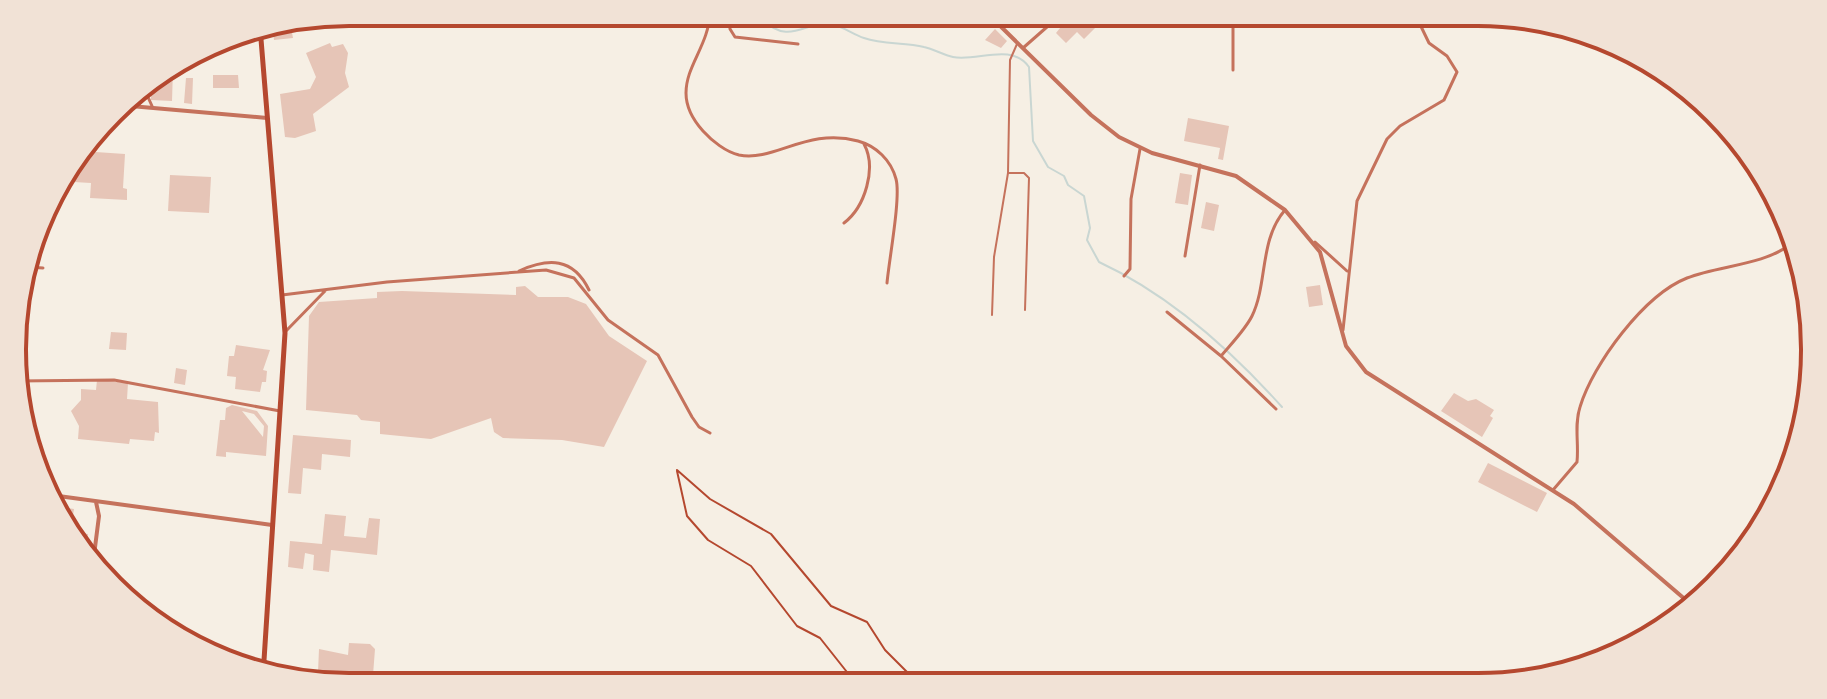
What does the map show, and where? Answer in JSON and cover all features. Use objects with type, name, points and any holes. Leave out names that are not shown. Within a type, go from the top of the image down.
[{"type":"main road","points":[[261,39],[285,333],[266,662]]},
{"type":"street","points":[[709,26],[688,78],[686,93],[692,117],[714,142],[738,155],[767,152],[820,136],[864,143],[885,158],[896,180],[887,283]]},
{"type":"street","points":[[730,26],[735,37],[798,44]]},
{"type":"street","points":[[1000,26],[1091,115],[1140,149],[1201,164],[1248,181],[1285,210],[1347,271]]},
{"type":"street","points":[[1023,48],[1048,26]]},
{"type":"street","points":[[1233,26],[1233,70]]},
{"type":"street","points":[[1342,333],[1357,201],[1387,139],[1400,126],[1444,100],[1454,84],[1454,64],[1429,43],[1421,26]]},
{"type":"street","points":[[147,98],[155,109]]},
{"type":"street","points":[[135,107],[267,118]]},
{"type":"street","points":[[844,223],[859,210],[865,191],[870,158],[864,143]]},
{"type":"street","points":[[1124,276],[1130,269],[1131,199],[1140,149]]},
{"type":"street","points":[[1185,256],[1201,164]]},
{"type":"street","points":[[1221,356],[1253,313],[1268,245],[1277,219],[1285,210]]},
{"type":"street","points":[[1315,242],[1328,270],[1342,333],[1352,355],[1377,380],[1553,490],[1684,599]]},
{"type":"street","points":[[1553,490],[1577,462],[1576,424],[1587,389],[1616,343],[1645,307],[1664,289],[1686,278],[1774,255],[1785,248]]},
{"type":"street","points":[[516,272],[544,261],[564,263],[583,279],[608,320],[658,355],[692,417],[699,427],[710,433]]},
{"type":"street","points":[[37,268],[43,268]]},
{"type":"street","points":[[282,295],[516,272],[564,273],[591,294]]},
{"type":"street","points":[[285,333],[328,289]]},
{"type":"street","points":[[1167,312],[1221,356],[1276,409]]},
{"type":"street","points":[[28,381],[114,380],[280,411]]},
{"type":"street","points":[[61,497],[272,525]]},
{"type":"street","points":[[95,548],[99,516],[96,502]]},
{"type":"street","points":[[99,516],[106,504]]},
{"type":"lane","points":[[992,315],[994,257],[1008,173],[1010,60],[1017,43]]},
{"type":"lane","points":[[1008,173],[1024,173],[1029,178],[1025,310]]},
{"type":"path","points":[[848,673],[820,638],[797,626],[751,566],[708,540],[687,516],[677,470],[710,499],[771,534],[831,606],[867,622],[885,650],[908,673]]},
{"type":"building","points":[[1062,26],[1097,26],[1084,39],[1077,32],[1066,43],[1056,33]]},
{"type":"building","points":[[995,29],[1007,41],[1001,48],[985,40]]},
{"type":"building","points":[[292,31],[293,38],[274,40],[273,35]]},
{"type":"building","points":[[330,43],[332,47],[343,44],[348,53],[345,73],[349,87],[313,114],[316,131],[295,138],[285,137],[280,94],[310,89],[316,77],[306,53]]},
{"type":"building","points":[[213,75],[238,75],[239,88],[213,88]]},
{"type":"building","points":[[186,78],[193,78],[192,104],[184,103]]},
{"type":"building","points":[[173,79],[172,101],[151,100],[151,95]]},
{"type":"building","points":[[1188,118],[1229,126],[1223,160],[1218,159],[1220,148],[1184,141]]},
{"type":"building","points":[[94,152],[125,154],[123,188],[127,189],[127,200],[90,198],[91,183],[73,182]]},
{"type":"building","points":[[1180,173],[1192,175],[1188,205],[1175,203]]},
{"type":"building","points":[[170,175],[211,177],[209,213],[168,211]]},
{"type":"building","points":[[1206,202],[1219,205],[1214,231],[1201,228]]},
{"type":"building","points":[[1320,285],[1323,305],[1309,307],[1306,287]]},
{"type":"building","points":[[525,286],[538,297],[568,297],[586,304],[609,336],[647,361],[604,447],[562,440],[503,438],[494,432],[491,418],[431,439],[380,434],[380,422],[361,420],[357,415],[306,410],[309,316],[319,302],[377,298],[377,292],[402,291],[516,295],[516,287]]},
{"type":"building","points":[[111,332],[127,333],[126,350],[109,349]]},
{"type":"building","points":[[236,345],[270,350],[263,370],[267,371],[266,382],[262,382],[260,392],[235,389],[236,377],[227,376],[229,356],[234,356]]},
{"type":"building","points":[[176,368],[187,370],[185,385],[174,383]]},
{"type":"building","points":[[97,380],[128,383],[127,399],[158,402],[159,433],[155,432],[154,441],[130,439],[129,444],[78,439],[79,426],[71,411],[81,400],[81,389],[96,390]]},
{"type":"building","points":[[1454,393],[1468,401],[1476,399],[1494,410],[1482,437],[1441,411]]},
{"type":"building","points":[[232,405],[257,411],[268,426],[266,456],[226,452],[226,457],[216,456],[220,420],[225,420],[226,408]],"holes":[[[242,411],[254,414],[264,426],[263,437]]]},
{"type":"building","points":[[293,435],[351,440],[350,457],[322,454],[321,470],[303,468],[301,494],[288,493]]},
{"type":"building","points":[[1488,463],[1547,493],[1537,512],[1478,482]]},
{"type":"building","points":[[325,514],[346,516],[344,536],[366,538],[369,518],[380,519],[377,555],[331,550],[329,572],[313,570],[314,555],[305,553],[303,569],[288,567],[290,541],[322,544]]},
{"type":"building","points":[[349,643],[370,644],[375,649],[373,673],[318,671],[319,649],[348,655]]},
{"type":"waterway","points":[[771,26],[789,32],[813,26]]},
{"type":"waterway","points":[[839,26],[871,40],[917,45],[953,57],[1003,54],[1022,60],[1029,67],[1033,141],[1048,167],[1064,176],[1068,185],[1084,196],[1090,228],[1087,240],[1099,262],[1150,290],[1198,325],[1282,407]]}]
